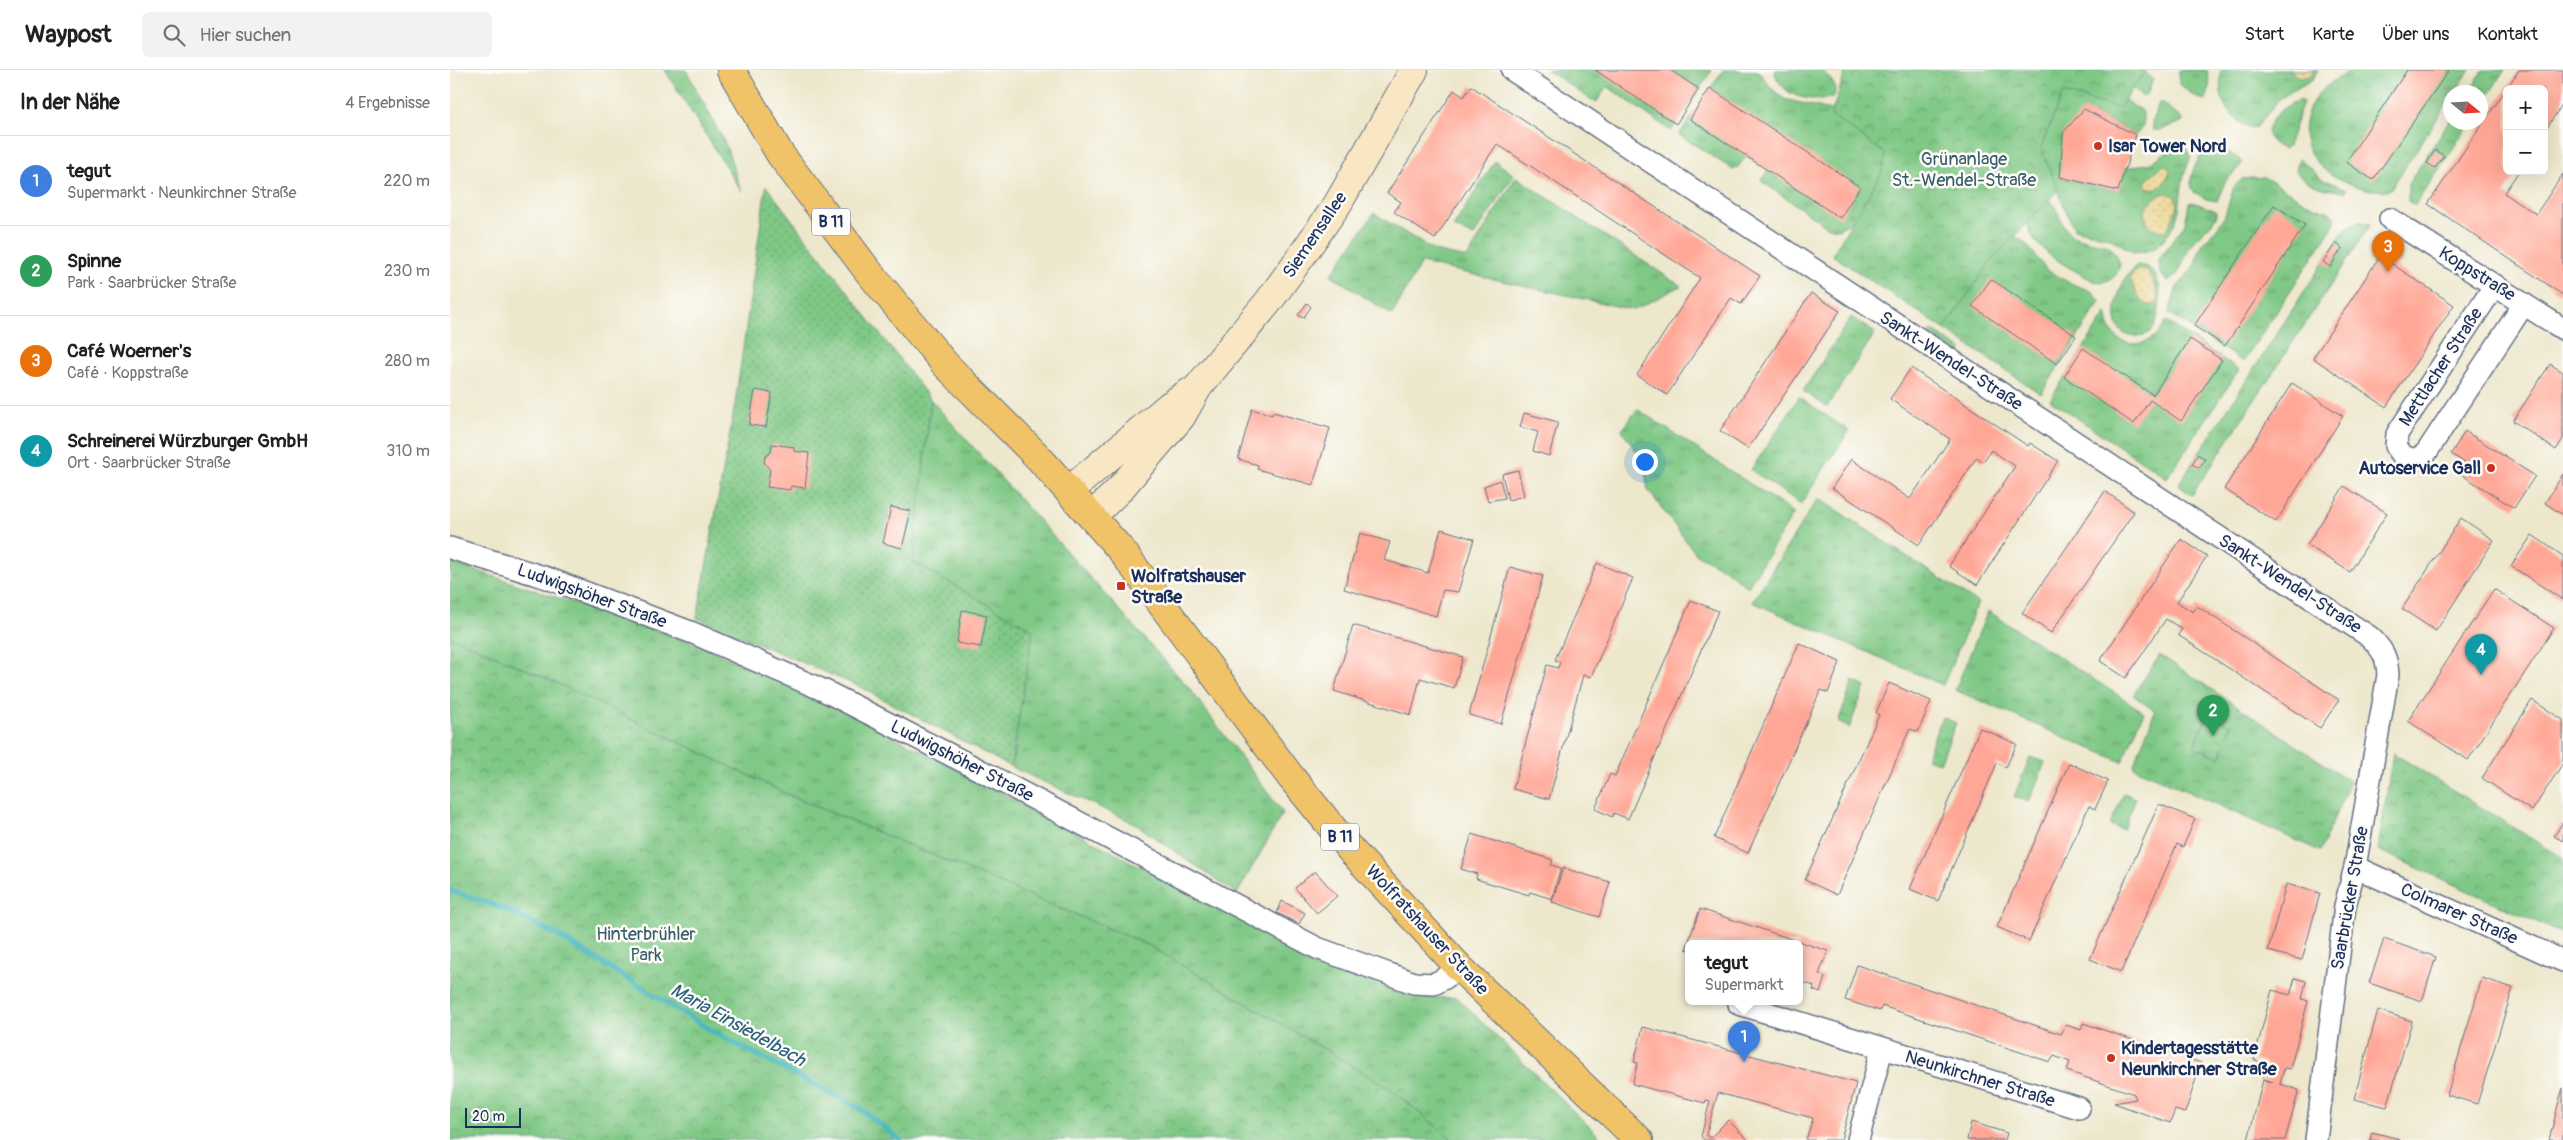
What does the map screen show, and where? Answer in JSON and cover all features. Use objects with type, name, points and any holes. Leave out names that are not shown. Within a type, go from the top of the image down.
[{"type":"main road","name":"Wolfratshauser Straße","points":[[732,70],[780,154],[868,271],[945,364],[1069,491],[1122,551],[1305,795],[1348,847],[1459,967],[1639,1140]]},
{"type":"main road","name":"Siemensallee","points":[[1092,516],[1119,490],[1182,417],[1198,386],[1269,301],[1321,228],[1371,149],[1414,70]]},
{"type":"main road","name":"Siemensallee","points":[[1069,491],[1169,406],[1198,386]]},
{"type":"street","name":"Sankt-Wendel-Straße","points":[[1512,70],[2370,636],[2386,656]]},
{"type":"street","name":"Koppstraße","points":[[2390,219],[2563,329]]},
{"type":"street","name":"Mettlacher Straße","points":[[2495,285],[2397,434],[2396,446],[2403,456],[2415,460],[2426,453],[2524,304]]},
{"type":"street","name":"Ludwigshöher Straße","points":[[450,548],[547,578],[685,630],[825,691],[970,764],[1317,948],[1414,983],[1434,984],[1459,967]]},
{"type":"street","name":"Saarbrücker Straße","points":[[2316,1140],[2345,906],[2355,867],[2388,675],[2386,656]]},
{"type":"street","name":"Colmarer Straße","points":[[2355,867],[2563,961]]},
{"type":"street","name":"Neunkirchner Straße","points":[[1742,1005],[2079,1108]]},
{"type":"street","name":"Neunkirchner Straße","points":[[1858,1140],[1882,1049]]},
{"type":"green space","points":[[665,70],[686,70],[726,145],[741,191]]},
{"type":"green space","points":[[1547,70],[1712,70],[1671,131],[1607,86],[1596,103]]},
{"type":"green space","points":[[1723,70],[1758,71],[1773,90],[1784,99],[1835,111],[1864,131],[1891,158],[1855,221],[1838,229],[1828,227],[1761,181],[1768,170],[1746,156],[1738,167],[1732,169],[1679,135]]},
{"type":"green space","points":[[1776,70],[1821,70],[1830,79],[1834,86],[1835,94],[1833,98],[1815,99],[1791,93],[1779,82],[1775,74]]},
{"type":"green space","name":"Grünanlage St.-Wendel-Straße","points":[[1846,70],[2146,70],[2119,108],[2063,93],[2041,147],[2058,190],[1991,261],[1944,329],[1832,255],[1881,174],[1886,154],[1831,115]]},
{"type":"green space","points":[[2143,70],[2153,79],[2148,93],[2143,97],[2129,85]]},
{"type":"green space","points":[[2179,70],[2207,70],[2210,87],[2206,100],[2197,98],[2179,84]]},
{"type":"green space","points":[[2221,70],[2318,70],[2313,79],[2279,99],[2256,128],[2251,128],[2241,123],[2225,106],[2220,82]]},
{"type":"green space","points":[[2352,70],[2470,70],[2460,85],[2443,85],[2443,110],[2390,190],[2371,190],[2342,180],[2318,164],[2311,153],[2306,142],[2304,130],[2306,117],[2311,105],[2320,92]]},
{"type":"green space","points":[[2484,70],[2505,70],[2488,96],[2488,85],[2474,85]]},
{"type":"green space","points":[[2044,89],[2110,91],[2143,112],[2143,126],[2136,135],[2084,109],[2060,177],[2117,191],[2125,168],[2151,163],[2175,146],[2185,147],[2191,156],[2183,178],[2179,210],[2175,223],[2168,235],[2153,250],[2135,253],[2108,237],[2074,229],[2038,146]]},
{"type":"green space","points":[[2300,100],[2303,102],[2288,146],[2285,149],[2274,144],[2269,138],[2268,130],[2276,115],[2292,103]]},
{"type":"green space","points":[[2159,103],[2163,103],[2184,121],[2160,130],[2153,130],[2152,121]]},
{"type":"green space","points":[[2443,130],[2465,130],[2415,205],[2408,201],[2408,184]]},
{"type":"green space","points":[[2217,145],[2239,159],[2242,164],[2225,182],[2217,201],[2206,199],[2194,192],[2191,186],[2191,179],[2200,157],[2205,151]]},
{"type":"green space","points":[[2299,158],[2322,179],[2346,189],[2345,192],[2311,184],[2305,180],[2296,171]]},
{"type":"green space","points":[[1495,161],[1514,175],[1474,236],[1453,227]]},
{"type":"green space","points":[[1516,177],[1681,286],[1634,310],[1421,263],[1392,315],[1331,275],[1374,213],[1434,251],[1467,258]]},
{"type":"green space","points":[[2264,177],[2312,206],[2330,212],[2335,218],[2332,228],[2243,362],[2169,313],[2176,289],[2193,268],[2203,243],[2224,218],[2234,187],[2242,179]]},
{"type":"green space","points":[[766,186],[931,400],[913,562],[1033,630],[1011,767],[858,686],[697,618],[735,404]]},
{"type":"green space","points":[[2046,198],[2054,205],[2063,225],[2070,234],[2084,240],[2108,245],[2116,254],[2120,264],[2117,273],[2112,279],[2104,282],[2094,281],[2062,264],[2034,239],[2029,229],[2027,218]]},
{"type":"green space","points":[[2193,202],[2216,211],[2217,215],[2194,242],[2176,275],[2167,281],[2160,274],[2159,259],[2185,224],[2189,203]]},
{"type":"green space","points":[[2359,221],[2371,224],[2192,495],[2178,485],[2345,229]]},
{"type":"green space","points":[[2012,233],[2026,244],[2047,270],[2068,282],[2093,292],[2100,302],[2041,394],[1937,324]]},
{"type":"green space","points":[[2137,265],[2147,267],[2154,273],[2158,281],[2160,302],[2152,331],[2137,336],[2126,334],[2119,328],[2116,319],[2116,307],[2124,282]]},
{"type":"green space","points":[[2106,313],[2112,332],[2126,343],[2142,343],[2150,340],[2162,329],[2166,321],[2239,370],[2167,478],[2050,400]]},
{"type":"green space","points":[[1851,317],[1875,333],[1827,407],[1803,391]]},
{"type":"green space","points":[[1932,330],[1962,350],[1959,355],[1929,335]]},
{"type":"green space","points":[[1799,397],[1849,431],[1801,504],[1751,470]]},
{"type":"green space","points":[[931,400],[1189,688],[1283,813],[1237,894],[1132,822],[1011,767],[1017,743],[913,562]]},
{"type":"green space","points":[[1637,409],[1794,513],[1748,587],[1724,569],[1696,554],[1648,490],[1643,461],[1622,430]]},
{"type":"green space","points":[[1818,498],[1978,603],[1943,685],[1752,602]]},
{"type":"green space","points":[[450,562],[688,641],[823,699],[1310,956],[1363,979],[1400,992],[1438,998],[1456,997],[1603,1140],[1453,1140],[1388,1087],[1148,945],[791,796],[552,681],[450,636]]},
{"type":"green space","points":[[1988,611],[2144,712],[2122,762],[1955,690]]},
{"type":"green space","name":"Hinterbrühler Park","points":[[450,636],[552,681],[791,796],[1148,945],[1388,1087],[1453,1140],[450,1140]]},
{"type":"green space","points":[[2160,655],[2350,781],[2320,851],[2133,767],[2155,711],[2133,695]]},
{"type":"green space","points":[[1853,681],[1865,687],[1849,728],[1838,722]]},
{"type":"green space","points":[[2207,716],[2232,725],[2220,757],[2194,747]]},
{"type":"green space","points":[[1942,717],[1956,723],[1940,763],[1926,759]]},
{"type":"green space","points":[[2393,753],[2563,858],[2563,934],[2378,850]]},
{"type":"green space","points":[[2030,757],[2045,762],[2029,802],[2014,797]]},
{"type":"green space","points":[[2124,793],[2136,798],[2123,830],[2110,825]]},
{"type":"sand","points":[[2291,70],[2314,70],[2306,77],[2303,77],[2296,75]]},
{"type":"sand","points":[[2164,165],[2168,166],[2170,171],[2162,185],[2156,188],[2147,187],[2145,184],[2148,178]]},
{"type":"sand","points":[[2167,193],[2174,196],[2178,205],[2169,226],[2164,231],[2151,226],[2144,214],[2152,200]]},
{"type":"sand","points":[[2147,270],[2156,288],[2158,302],[2153,305],[2148,305],[2140,298],[2130,278],[2135,271]]},
{"type":"building","points":[[1595,70],[1670,70],[1699,89],[1676,124]]},
{"type":"building","points":[[2407,70],[2449,70],[2373,180],[2346,162]]},
{"type":"building","points":[[2519,70],[2563,70],[2563,103],[2548,126],[2548,85],[2509,85]]},
{"type":"building","points":[[1471,86],[1760,276],[1741,304],[1731,298],[1667,395],[1637,375],[1700,278],[1497,144],[1435,239],[1394,212],[1401,202],[1387,193],[1454,90],[1464,97]]},
{"type":"building","points":[[1710,88],[1860,187],[1840,218],[1690,119]]},
{"type":"building","points":[[2503,94],[2503,175],[2516,175],[2504,193],[2536,214],[2563,174],[2563,295],[2428,204],[2478,130],[2488,130],[2488,116]]},
{"type":"building","name":"Isar Tower Nord","points":[[2084,109],[2136,135],[2118,191],[2060,177],[2063,133]]},
{"type":"building","points":[[2435,150],[2444,156],[2435,168],[2427,163]]},
{"type":"building","points":[[2274,205],[2305,225],[2225,346],[2194,326]]},
{"type":"building","points":[[2336,243],[2342,248],[2330,267],[2323,262]]},
{"type":"building","points":[[2380,256],[2454,305],[2386,407],[2313,358]]},
{"type":"building","points":[[1991,279],[2076,336],[2057,364],[1972,306]]},
{"type":"building","points":[[1811,293],[1840,311],[1748,449],[1720,431]]},
{"type":"building","points":[[1307,303],[1311,307],[1303,318],[1298,315]]},
{"type":"building","points":[[2190,339],[2222,360],[2181,421],[2150,400],[2134,424],[2064,377],[2083,348],[2153,395]]},
{"type":"building","points":[[2550,364],[2563,372],[2563,439],[2556,450],[2513,421]]},
{"type":"building","points":[[1911,368],[2028,446],[2030,443],[2058,461],[1977,585],[1949,566],[2015,466],[1991,450],[1983,462],[1977,457],[1919,545],[1832,488],[1851,459],[1910,499],[1950,439],[1890,399]]},
{"type":"building","points":[[2292,383],[2343,416],[2276,522],[2224,489]]},
{"type":"building","points":[[755,390],[772,393],[766,427],[749,425]]},
{"type":"building","points":[[1252,409],[1272,415],[1273,412],[1330,428],[1313,485],[1257,469],[1258,465],[1238,459]]},
{"type":"building","points":[[1524,413],[1558,422],[1549,456],[1533,451],[1538,432],[1520,427]]},
{"type":"building","name":"Autoservice Gall","points":[[2465,431],[2535,476],[2514,508],[2459,473],[2465,463],[2451,454]]},
{"type":"building","points":[[772,444],[794,447],[794,451],[809,453],[805,488],[791,486],[790,490],[767,487],[770,470],[764,462],[765,457],[771,452]]},
{"type":"building","points":[[2198,454],[2205,459],[2199,468],[2192,464]]},
{"type":"building","points":[[1518,470],[1524,496],[1508,500],[1502,474]]},
{"type":"building","points":[[2563,474],[2563,515],[2545,503]]},
{"type":"building","points":[[1500,480],[1505,498],[1488,501],[1484,486]]},
{"type":"building","points":[[2344,486],[2387,513],[2350,572],[2307,545]]},
{"type":"building","points":[[2105,491],[2134,512],[2051,633],[2022,613]]},
{"type":"building","points":[[891,507],[911,511],[902,548],[883,543]]},
{"type":"building","points":[[2461,518],[2494,540],[2436,631],[2402,609]]},
{"type":"building","points":[[1441,529],[1474,539],[1458,592],[1443,590],[1436,616],[1344,589],[1360,533],[1390,542],[1384,560],[1428,573]]},
{"type":"building","points":[[2532,535],[2563,556],[2563,600],[2511,566]]},
{"type":"building","points":[[2181,539],[2207,556],[2177,602],[2193,612],[2197,606],[2339,700],[2320,728],[2178,635],[2182,629],[2166,619],[2126,678],[2100,661]]},
{"type":"building","points":[[1597,563],[1633,578],[1591,677],[1583,675],[1549,799],[1513,789],[1547,665],[1558,668],[1560,662],[1555,660]]},
{"type":"building","points":[[1510,567],[1543,576],[1501,724],[1469,715]]},
{"type":"building","points":[[2494,589],[2554,628],[2468,760],[2408,721]]},
{"type":"building","points":[[1691,600],[1718,611],[1628,819],[1614,813],[1612,817],[1595,809],[1610,774],[1615,776]]},
{"type":"building","points":[[962,610],[987,615],[981,647],[957,643]]},
{"type":"building","points":[[1353,625],[1463,657],[1454,688],[1420,678],[1411,715],[1334,691]]},
{"type":"building","points":[[1799,643],[1840,662],[1828,693],[1821,690],[1819,694],[1748,853],[1714,838]]},
{"type":"building","points":[[1889,683],[1931,701],[1918,732],[1910,729],[1908,733],[1837,895],[1805,880],[1879,715],[1876,713]]},
{"type":"building","points":[[2532,700],[2563,720],[2563,763],[2532,811],[2482,778]]},
{"type":"building","points":[[1980,728],[2017,744],[2006,767],[1997,763],[1938,901],[1910,889]]},
{"type":"building","points":[[2069,763],[2108,781],[2095,809],[2089,806],[2029,941],[1997,927]]},
{"type":"building","points":[[2159,804],[2195,819],[2183,847],[2177,844],[2121,972],[2090,959]]},
{"type":"building","points":[[2563,822],[2563,841],[2554,836]]},
{"type":"building","points":[[1472,834],[1553,860],[1551,865],[1561,868],[1552,899],[1530,892],[1529,895],[1476,879],[1477,874],[1461,869]]},
{"type":"building","points":[[1563,868],[1610,882],[1599,917],[1552,902]]},
{"type":"building","points":[[1315,871],[1337,896],[1317,913],[1295,888]]},
{"type":"building","points":[[2286,884],[2320,893],[2302,960],[2268,951]]},
{"type":"building","points":[[1282,901],[1305,913],[1299,924],[1277,913]]},
{"type":"building","points":[[1700,909],[1794,940],[1689,940]]},
{"type":"building","points":[[2384,939],[2436,957],[2422,1001],[2369,983]]},
{"type":"building","points":[[1803,943],[1828,951],[1819,974],[1825,977],[1820,993],[1813,990],[1814,986],[1803,982]]},
{"type":"building","points":[[1857,965],[2061,1034],[2066,1025],[2081,1030],[2083,1023],[2201,1063],[2185,1113],[2175,1110],[2170,1123],[2114,1103],[2136,1099],[2134,1094],[2067,1071],[2070,1062],[2054,1056],[2050,1062],[1882,1006],[1880,1011],[1845,1000]]},
{"type":"building","points":[[2295,978],[2306,981],[2302,999],[2308,1001],[2290,1069],[2284,1068],[2280,1084],[2299,1090],[2285,1140],[2248,1140],[2263,1080],[2273,1082],[2263,1079],[2267,1064],[2254,1060],[2272,990],[2290,995]]},
{"type":"building","points":[[2482,978],[2513,988],[2477,1104],[2447,1095]]},
{"type":"building","points":[[2378,1010],[2412,1021],[2387,1107],[2354,1099]]},
{"type":"building","points":[[1643,1027],[1856,1083],[1841,1140],[1806,1140],[1813,1118],[1718,1093],[1706,1135],[1710,1138],[1728,1120],[1748,1140],[1704,1140],[1701,1136],[1710,1101],[1706,1100],[1705,1103],[1632,1084],[1638,1063],[1634,1062]]},
{"type":"building","points":[[2563,1088],[2563,1140],[2549,1140],[2558,1105]]},
{"type":"building","points":[[1971,1122],[2007,1133],[2005,1140],[1967,1140]]},
{"type":"building","points":[[2372,1132],[2400,1139],[2400,1140],[2370,1140]]},
{"type":"waterway","name":"Maria Einsiedelbach","points":[[450,890],[504,909],[555,934],[719,1035],[861,1109],[900,1140]]},
{"type":"place","name":"Isar Tower Nord","points":[[2098,146]]},
{"type":"place","name":"Café Woerner's","points":[[2388,272]]},
{"type":"place","name":"Autoservice Gall","points":[[2491,468]]},
{"type":"place","name":"Wolfratshauser Straße","points":[[1121,586]]},
{"type":"place","name":"Schreinerei Würzburger GmbH","points":[[2481,675]]},
{"type":"place","name":"Spinne","points":[[2213,736]]},
{"type":"place","name":"Kindertagesstätte Neunkirchner Straße","points":[[2111,1058]]},
{"type":"place","name":"tegut","points":[[1744,1062]]}]
